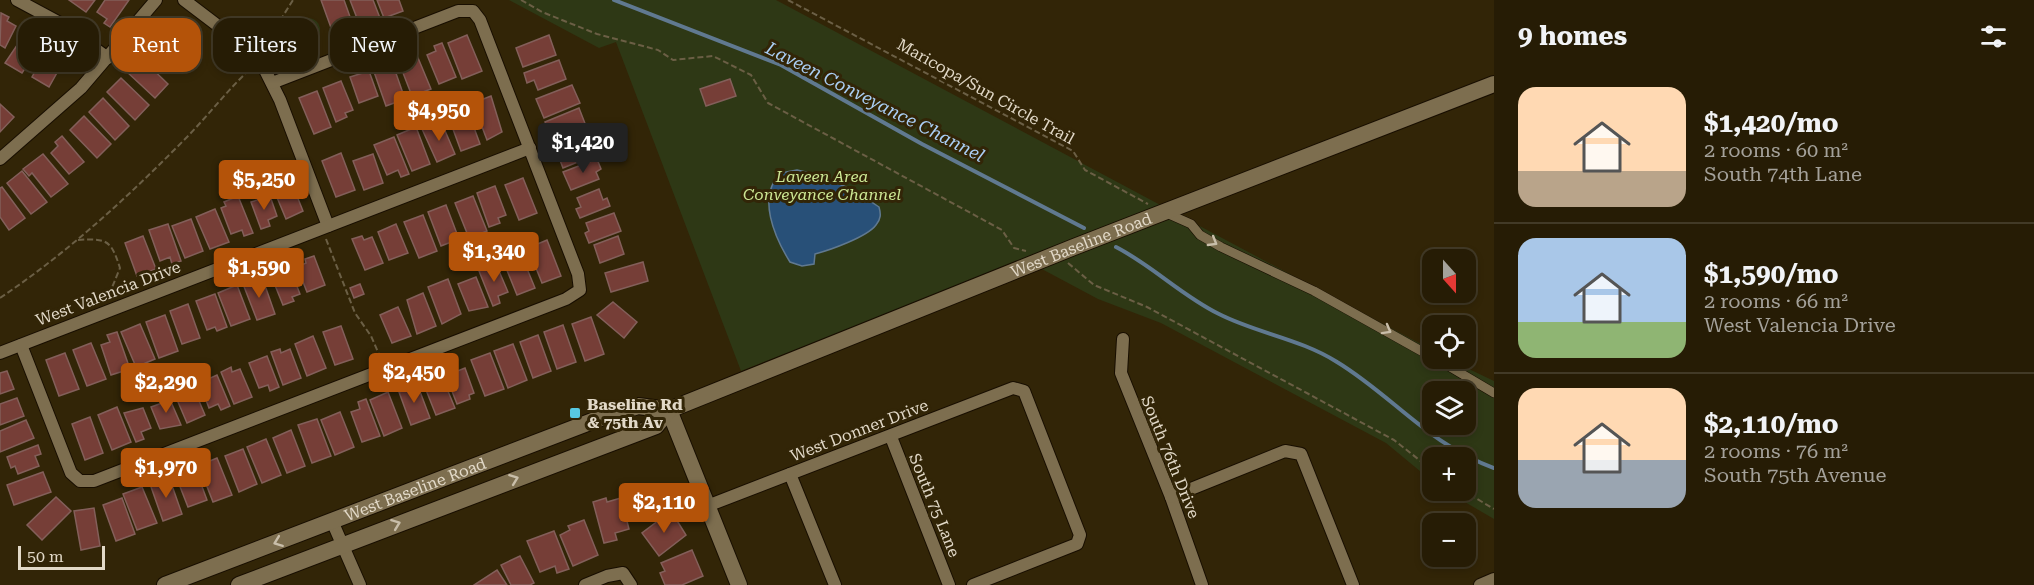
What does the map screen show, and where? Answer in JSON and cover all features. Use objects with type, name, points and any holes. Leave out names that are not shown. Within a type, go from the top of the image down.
[{"type":"main road","name":"West Baseline Road","points":[[239,585],[656,426],[669,410],[1122,228],[1494,84]]},
{"type":"main road","name":"West Baseline Road","points":[[165,585],[603,417],[638,406],[669,410]]},
{"type":"main road","points":[[669,410],[739,585]]},
{"type":"street","points":[[17,0],[58,22],[108,58]]},
{"type":"street","points":[[0,159],[51,116],[108,58],[156,0]]},
{"type":"street","points":[[184,0],[213,22]]},
{"type":"street","points":[[21,345],[71,473],[80,482],[94,481],[566,298],[580,290],[578,274],[530,148],[480,20],[473,11],[458,11],[272,83]]},
{"type":"street","points":[[265,72],[272,83],[324,227]]},
{"type":"street","name":"West Valencia Drive","points":[[0,354],[530,148]]},
{"type":"street","points":[[1164,212],[1191,224],[1200,235],[1221,247],[1314,291],[1422,351]]},
{"type":"street","name":"South 76th Drive","points":[[1123,339],[1121,373],[1171,497],[1202,585]]},
{"type":"street","points":[[1453,369],[1494,393]]},
{"type":"street","name":"West Donner Drive","points":[[707,506],[891,437],[1013,388],[1023,391],[1080,535],[1077,544],[997,581]]},
{"type":"street","name":"South 75 Lane","points":[[891,437],[949,585]]},
{"type":"street","points":[[1171,497],[1285,451],[1301,454],[1353,585]]},
{"type":"street","points":[[790,474],[835,585]]},
{"type":"street","points":[[332,521],[360,585]]},
{"type":"street","points":[[585,585],[607,576],[623,573],[631,585]]},
{"type":"street","points":[[1480,585],[1494,579]]},
{"type":"street","points":[[973,585],[997,581]]},
{"type":"path","points":[[282,18],[293,0]]},
{"type":"path","points":[[521,0],[542,12],[575,25],[658,50],[673,60],[713,56],[751,75],[768,103],[1002,230],[1014,248],[1065,260],[1094,285],[1147,307],[1394,440],[1422,462]]},
{"type":"path","name":"Maricopa/Sun Circle Trail","points":[[788,0],[1073,151],[1085,170],[1164,212]]},
{"type":"path","points":[[0,298],[77,241],[152,173],[221,101],[230,87],[248,72]]},
{"type":"path","points":[[324,227],[355,313],[371,336],[385,369]]},
{"type":"path","points":[[77,241],[99,239],[107,242],[114,250],[119,274],[111,290],[117,307]]},
{"type":"path","points":[[348,295],[352,293]]},
{"type":"path","points":[[1476,498],[1494,509]]},
{"type":"green space","name":"Laveen Area Conveyance Channel","points":[[509,0],[776,0],[1422,345],[1422,369],[1469,369],[1494,381],[1494,519],[1463,501],[1476,501],[1476,447],[1422,447],[1422,473],[1386,443],[1161,323],[1098,299],[1025,260],[741,371],[616,42],[599,48]]},
{"type":"water","points":[[797,170],[830,180],[869,200],[879,207],[878,223],[857,238],[815,254],[814,264],[802,266],[790,262],[774,229],[769,205],[774,182],[781,173]]},
{"type":"building","points":[[69,0],[95,0],[86,12]]},
{"type":"building","points":[[105,0],[129,0],[116,18],[111,18],[110,27],[104,23],[107,19],[97,12]]},
{"type":"building","points":[[321,0],[344,0],[350,18],[330,18],[330,25]]},
{"type":"building","points":[[350,0],[373,0],[380,18],[357,18]]},
{"type":"building","points":[[377,0],[399,0],[403,11],[384,18]]},
{"type":"building","points":[[1,13],[9,17],[7,21],[16,26],[5,48],[0,45]]},
{"type":"building","points":[[467,35],[482,71],[462,79],[448,43]]},
{"type":"building","points":[[549,35],[556,55],[523,67],[516,48]]},
{"type":"building","points":[[442,43],[456,77],[439,84],[427,55],[436,51],[434,46]]},
{"type":"building","points":[[18,44],[18,71],[5,63]]},
{"type":"building","points":[[417,55],[431,89],[412,96],[403,72],[417,72]]},
{"type":"building","points":[[559,60],[566,79],[538,90],[534,80],[527,83],[524,73]]},
{"type":"building","points":[[35,72],[57,72],[49,87],[32,77]]},
{"type":"building","points":[[127,72],[156,72],[168,84],[155,98]]},
{"type":"building","points":[[369,72],[378,96],[359,103],[350,77]]},
{"type":"building","points":[[374,72],[396,72],[405,99],[386,106]]},
{"type":"building","points":[[121,78],[149,105],[135,120],[107,92]]},
{"type":"building","points":[[730,79],[736,96],[706,106],[700,89]]},
{"type":"building","points":[[341,81],[353,110],[345,113],[347,117],[336,122],[323,88]]},
{"type":"building","points":[[572,85],[580,103],[544,118],[536,99]]},
{"type":"building","points":[[317,91],[331,127],[314,134],[299,98]]},
{"type":"building","points":[[491,96],[502,132],[487,140],[473,103]]},
{"type":"building","points":[[103,98],[129,126],[115,140],[89,112]]},
{"type":"building","points":[[465,103],[480,144],[461,151],[446,110]]},
{"type":"building","points":[[0,104],[14,117],[0,132]]},
{"type":"building","points":[[579,108],[586,126],[557,138],[553,129],[549,131],[545,122]]},
{"type":"building","points":[[84,116],[111,144],[97,158],[70,130]]},
{"type":"building","points":[[434,124],[436,129],[443,126],[455,154],[437,162],[422,129]]},
{"type":"building","points":[[416,127],[430,164],[412,171],[397,135]]},
{"type":"building","points":[[62,136],[84,162],[69,174],[51,153],[58,146],[55,142]]},
{"type":"building","points":[[394,137],[409,174],[401,177],[398,170],[387,175],[374,145]]},
{"type":"building","points":[[588,137],[595,155],[563,168],[556,150]]},
{"type":"building","points":[[341,153],[355,190],[336,197],[322,161]]},
{"type":"building","points":[[43,154],[68,184],[51,197],[32,173],[29,176],[23,169]]},
{"type":"building","points":[[373,154],[383,183],[364,190],[353,161]]},
{"type":"building","points":[[597,159],[601,169],[596,172],[599,179],[571,190],[563,172]]},
{"type":"building","points":[[22,171],[47,202],[31,214],[7,183]]},
{"type":"building","points":[[289,176],[303,211],[286,219],[271,183]]},
{"type":"building","points":[[523,178],[537,213],[519,220],[505,185]]},
{"type":"building","points":[[495,186],[506,215],[498,218],[500,223],[489,227],[477,193]]},
{"type":"building","points":[[2,187],[25,218],[9,230],[0,217],[0,188]]},
{"type":"building","points":[[599,189],[603,200],[607,198],[610,206],[580,218],[576,209],[581,207],[577,198]]},
{"type":"building","points":[[238,196],[253,233],[244,236],[242,230],[231,234],[221,208],[226,206],[224,202]]},
{"type":"building","points":[[270,196],[277,216],[268,220],[270,226],[261,229],[251,202]]},
{"type":"building","points":[[473,196],[487,231],[469,238],[455,203]]},
{"type":"building","points":[[446,205],[459,239],[441,246],[428,212]]},
{"type":"building","points":[[215,209],[229,242],[210,249],[196,217]]},
{"type":"building","points":[[614,213],[621,231],[589,243],[585,233],[589,231],[586,223]]},
{"type":"building","points":[[423,215],[437,251],[419,258],[404,222]]},
{"type":"building","points":[[191,219],[203,251],[185,258],[172,226]]},
{"type":"building","points":[[168,224],[181,261],[172,264],[170,257],[160,261],[149,230]]},
{"type":"building","points":[[396,224],[408,253],[389,260],[378,232]]},
{"type":"building","points":[[143,236],[156,269],[137,276],[125,243]]},
{"type":"building","points":[[362,236],[364,240],[372,237],[383,263],[365,270],[352,239]]},
{"type":"building","points":[[618,236],[624,254],[600,263],[594,245]]},
{"type":"building","points":[[547,240],[561,276],[542,283],[528,248]]},
{"type":"building","points":[[314,256],[325,285],[307,292],[297,267],[306,263],[305,259]]},
{"type":"building","points":[[513,259],[515,263],[523,259],[535,288],[517,295],[504,263]]},
{"type":"building","points":[[643,262],[648,281],[611,292],[605,273]]},
{"type":"building","points":[[496,264],[508,292],[498,296],[500,303],[493,306],[479,271]]},
{"type":"building","points":[[289,266],[300,294],[292,297],[294,301],[283,305],[270,273]]},
{"type":"building","points":[[262,277],[275,314],[257,320],[243,284]]},
{"type":"building","points":[[476,277],[488,307],[469,311],[458,284]]},
{"type":"building","points":[[448,279],[461,314],[442,324],[428,287]]},
{"type":"building","points":[[360,284],[364,294],[354,298],[350,288]]},
{"type":"building","points":[[237,285],[250,319],[231,326],[218,293]]},
{"type":"building","points":[[423,293],[436,326],[417,334],[407,300]]},
{"type":"building","points":[[215,294],[227,327],[217,331],[215,327],[207,330],[196,301]]},
{"type":"building","points":[[613,302],[637,322],[624,338],[597,315]]},
{"type":"building","points":[[188,304],[200,338],[182,344],[170,311]]},
{"type":"building","points":[[398,307],[411,336],[392,343],[380,315]]},
{"type":"building","points":[[165,315],[178,351],[159,358],[146,322]]},
{"type":"building","points":[[591,317],[604,354],[585,361],[572,324]]},
{"type":"building","points":[[140,324],[155,359],[136,367],[121,332]]},
{"type":"building","points":[[563,325],[576,362],[557,369],[544,332]]},
{"type":"building","points":[[341,326],[353,359],[335,365],[323,332]]},
{"type":"building","points":[[117,332],[130,369],[111,375],[101,345],[110,342],[107,335]]},
{"type":"building","points":[[538,335],[551,371],[533,378],[520,342]]},
{"type":"building","points":[[313,336],[326,368],[307,376],[295,344]]},
{"type":"building","points":[[91,343],[106,379],[87,386],[73,350]]},
{"type":"building","points":[[513,344],[527,380],[508,388],[494,351]]},
{"type":"building","points":[[280,349],[281,353],[290,349],[301,378],[283,385],[271,352]]},
{"type":"building","points":[[65,353],[79,389],[59,396],[46,360]]},
{"type":"building","points":[[490,353],[504,389],[485,396],[471,360]]},
{"type":"building","points":[[267,356],[279,387],[270,391],[268,385],[259,388],[249,363]]},
{"type":"building","points":[[452,364],[455,372],[465,368],[474,393],[469,395],[470,399],[457,404],[443,368]]},
{"type":"building","points":[[231,367],[232,372],[240,369],[252,397],[234,404],[221,372]]},
{"type":"building","points":[[7,371],[14,389],[0,394],[0,373]]},
{"type":"building","points":[[440,372],[455,408],[436,415],[422,380]]},
{"type":"building","points":[[217,375],[230,406],[221,410],[218,404],[209,408],[201,387],[210,383],[208,379]]},
{"type":"building","points":[[416,381],[430,418],[411,425],[399,392],[406,390],[404,386]]},
{"type":"building","points":[[191,382],[205,415],[187,423],[175,395],[184,391],[182,386]]},
{"type":"building","points":[[388,392],[402,428],[384,436],[370,400]]},
{"type":"building","points":[[168,395],[181,425],[160,429],[151,407],[162,403],[160,399]]},
{"type":"building","points":[[17,398],[24,416],[0,425],[0,404]]},
{"type":"building","points":[[366,399],[380,436],[362,442],[351,412],[360,409],[358,402]]},
{"type":"building","points":[[117,407],[131,442],[112,450],[98,415]]},
{"type":"building","points":[[143,408],[151,428],[141,432],[144,439],[136,442],[124,413]]},
{"type":"building","points":[[340,412],[354,447],[335,455],[321,420]]},
{"type":"building","points":[[90,417],[103,453],[85,460],[72,424]]},
{"type":"building","points":[[317,419],[331,456],[312,463],[298,425]]},
{"type":"building","points":[[26,420],[34,438],[0,452],[0,431]]},
{"type":"building","points":[[291,430],[305,466],[287,473],[273,438]]},
{"type":"building","points":[[266,439],[281,475],[262,483],[247,447]]},
{"type":"building","points":[[38,445],[41,454],[35,456],[39,466],[18,474],[15,466],[11,468],[7,457]]},
{"type":"building","points":[[243,449],[257,484],[239,492],[225,456]]},
{"type":"building","points":[[217,458],[232,495],[213,502],[201,471],[207,468],[205,463]]},
{"type":"building","points":[[194,465],[207,500],[188,507],[177,479],[187,475],[185,468]]},
{"type":"building","points":[[43,472],[51,492],[14,505],[7,485]]},
{"type":"building","points":[[169,477],[182,514],[163,521],[150,484]]},
{"type":"building","points":[[142,487],[157,523],[137,530],[123,494]]},
{"type":"building","points":[[56,497],[71,511],[42,540],[27,525]]},
{"type":"building","points":[[122,498],[135,534],[116,541],[103,505]]},
{"type":"building","points":[[606,498],[607,502],[621,498],[629,529],[615,533],[617,540],[604,543],[593,502]]},
{"type":"building","points":[[94,508],[100,546],[81,550],[74,511]]},
{"type":"building","points":[[671,511],[686,535],[659,556],[642,533]]},
{"type":"building","points":[[584,520],[598,555],[573,566],[560,535],[570,530],[568,526]]},
{"type":"building","points":[[554,531],[569,569],[557,573],[555,566],[540,572],[527,541]]},
{"type":"building","points":[[692,550],[703,576],[682,585],[665,585],[660,573],[665,571],[661,563]]},
{"type":"building","points":[[520,556],[534,583],[530,585],[511,585],[501,565]]},
{"type":"building","points":[[497,570],[507,585],[474,585]]},
{"type":"waterway","name":"Laveen Conveyance Channel","points":[[614,0],[781,65],[922,144],[1084,228]]},
{"type":"waterway","name":"Laveen Conveyance Channel","points":[[1116,247],[1205,307],[1233,321],[1309,347],[1337,362],[1450,447],[1494,468]]},
{"type":"place","name":"Baseline Rd & 75th Av","points":[[575,413]]}]
